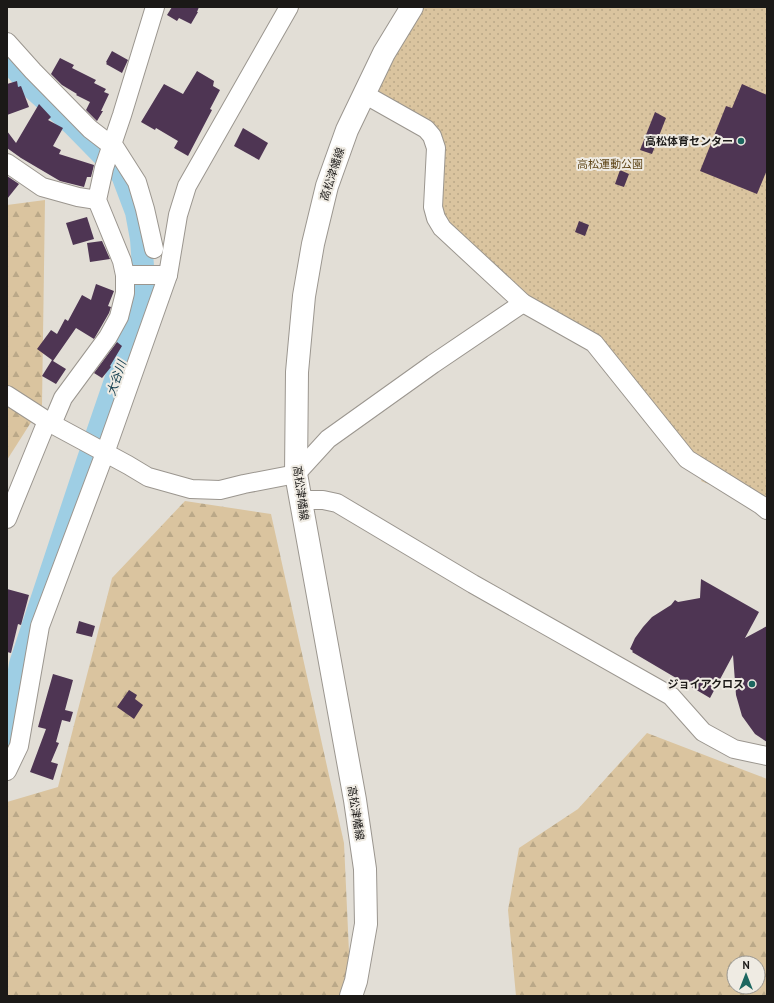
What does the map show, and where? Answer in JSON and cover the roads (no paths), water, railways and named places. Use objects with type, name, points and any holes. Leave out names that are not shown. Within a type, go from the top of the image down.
[{"type":"main road","name":"高松津幡線","points":[[351,996],[356,981],[366,924],[365,869],[355,800],[296,474],[297,372],[302,312],[313,244],[327,186],[347,130],[364,94],[384,53],[412,7]]},
{"type":"street","points":[[7,519],[50,422],[63,398],[108,337],[119,317],[130,275],[122,260],[97,200],[104,168],[155,7]]},
{"type":"street","points":[[7,771],[19,746],[40,626],[104,452],[165,275],[178,215],[187,186],[289,7]]},
{"type":"street","points":[[7,42],[33,71],[90,129],[111,148],[116,149],[137,182],[146,209],[154,249]]},
{"type":"street","points":[[364,94],[426,129],[432,136],[436,148],[434,207],[436,218],[442,228],[523,303],[594,343],[687,458],[767,510]]},
{"type":"street","points":[[7,163],[42,187],[78,197],[97,200]]},
{"type":"street","points":[[130,275],[165,275]]},
{"type":"street","points":[[7,395],[50,422],[148,478],[191,489],[220,490],[296,474],[328,439],[433,364],[523,303]]},
{"type":"street","points":[[301,500],[323,500],[337,503],[473,584],[671,696],[703,732],[734,749],[767,756]]},
{"type":"waterway","name":"大谷川","points":[[7,60],[33,89],[73,125],[122,175],[136,212],[141,239],[145,293],[20,664],[11,722],[7,734]]},
{"type":"place","name":"高松体育センター","points":[[741,141]]},
{"type":"place","name":"ジョイアクロス","points":[[752,684]]},
{"type":"park label","name":"高松運動公園","points":[[610,164]]}]
